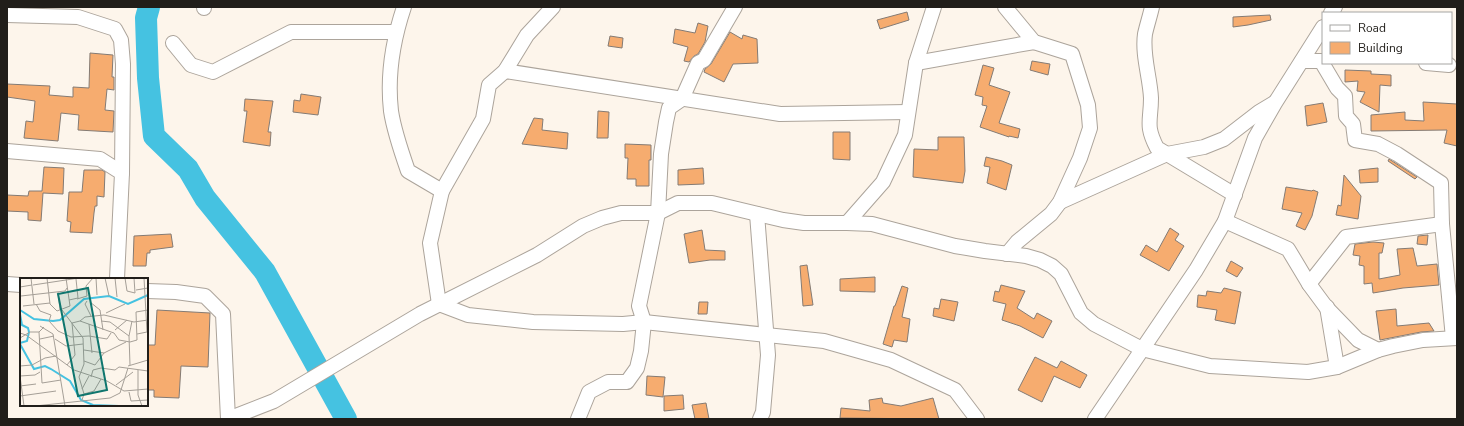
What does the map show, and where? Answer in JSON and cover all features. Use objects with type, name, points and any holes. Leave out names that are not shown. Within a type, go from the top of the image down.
[{"type":"street","points":[[404,7],[396,32],[392,60],[390,91],[391,111],[397,138],[408,171],[442,191]]},
{"type":"street","points":[[439,304],[430,243],[442,191],[483,119],[490,85],[505,71],[527,35],[553,7]]},
{"type":"street","points":[[578,419],[589,392],[608,382],[627,382],[638,368],[644,322],[639,306],[658,212],[661,154],[669,108],[682,98],[698,63],[704,60],[734,7]]},
{"type":"street","points":[[847,223],[883,182],[905,135],[916,63],[934,7]]},
{"type":"street","points":[[1004,7],[1034,42]]},
{"type":"street","points":[[1152,7],[1145,35],[1146,59],[1151,100],[1148,124],[1151,137],[1157,148],[1235,195]]},
{"type":"street","points":[[7,15],[78,17],[115,29],[121,40],[123,64],[122,173],[117,278]]},
{"type":"street","points":[[1094,419],[1196,270],[1225,221],[1255,138],[1275,103],[1322,29]]},
{"type":"street","points":[[173,43],[191,66],[213,72],[291,32],[396,32]]},
{"type":"street","points":[[916,63],[1034,42],[1072,54],[1088,105],[1090,128],[1080,158],[1060,202],[1051,214],[1017,242],[1007,254]]},
{"type":"street","points":[[1302,61],[1322,61]]},
{"type":"street","points":[[148,291],[176,292],[206,296],[222,314],[228,419],[274,401],[439,304],[537,255],[583,226],[602,218],[621,213],[658,212],[678,203],[712,203],[804,223],[872,224],[955,246],[1026,256],[1040,260],[1052,266],[1061,274],[1082,313],[1094,324],[1142,349],[1210,366],[1308,372],[1337,367],[1378,350],[1423,340],[1455,338],[1442,224],[1441,183],[1397,154],[1378,144],[1355,140],[1353,124],[1346,116],[1345,96],[1337,88],[1324,64]]},
{"type":"street","points":[[1438,64],[1449,65]]},
{"type":"street","points":[[505,71],[780,114],[908,112]]},
{"type":"street","points":[[1060,202],[1167,154],[1204,147],[1224,139],[1259,112],[1275,103]]},
{"type":"street","points":[[7,151],[100,159],[122,173]]},
{"type":"street","points":[[757,214],[768,355],[763,412],[760,419]]},
{"type":"street","points":[[1225,221],[1288,249],[1309,284],[1326,307],[1358,340],[1378,350]]},
{"type":"street","points":[[1309,284],[1346,237],[1442,224]]},
{"type":"street","points":[[7,284],[20,285]]},
{"type":"street","points":[[439,304],[468,315],[533,322],[623,324],[644,322],[824,341],[891,360],[955,390],[977,419]]},
{"type":"street","points":[[1326,307],[1337,367]]},
{"type":"building","points":[[907,12],[909,20],[880,29],[877,20]]},
{"type":"building","points":[[1270,15],[1271,20],[1233,27],[1233,17]]},
{"type":"building","points":[[698,23],[708,26],[705,42],[698,54],[689,62],[684,61],[688,47],[673,43],[675,29],[695,33]]},
{"type":"building","points":[[730,32],[742,39],[743,35],[757,39],[758,63],[733,64],[724,82],[704,72],[705,69],[711,64]]},
{"type":"building","points":[[610,36],[623,38],[622,48],[608,46]]},
{"type":"building","points":[[90,53],[113,55],[112,77],[114,77],[114,90],[107,89],[105,110],[114,111],[113,132],[78,130],[79,115],[61,113],[58,141],[24,138],[26,121],[33,122],[35,101],[7,97],[7,84],[50,86],[49,95],[73,97],[73,87],[89,88]]},
{"type":"building","points":[[1032,61],[1050,64],[1048,75],[1030,70]]},
{"type":"building","points":[[983,65],[994,68],[989,85],[1010,92],[999,123],[1020,129],[1018,138],[1009,137],[980,127],[987,106],[982,105],[983,97],[975,95]]},
{"type":"building","points":[[1345,70],[1371,71],[1371,74],[1391,75],[1391,86],[1380,85],[1379,112],[1360,102],[1365,92],[1357,91],[1358,81],[1345,82]]},
{"type":"building","points":[[301,94],[321,97],[318,115],[293,112],[294,100],[300,101]]},
{"type":"building","points":[[245,99],[273,101],[268,132],[271,132],[270,146],[243,142],[247,111],[244,111]]},
{"type":"building","points":[[1423,102],[1457,104],[1457,146],[1444,143],[1447,130],[1371,131],[1371,115],[1405,112],[1405,120],[1424,121]]},
{"type":"building","points":[[1323,103],[1327,122],[1307,126],[1305,106]]},
{"type":"building","points":[[598,111],[609,112],[608,138],[597,138]]},
{"type":"building","points":[[534,118],[543,119],[542,130],[568,133],[567,149],[522,144]]},
{"type":"building","points":[[833,132],[850,132],[850,160],[833,159]]},
{"type":"building","points":[[938,137],[964,137],[965,171],[963,183],[913,177],[914,149],[938,150]]},
{"type":"building","points":[[625,144],[651,145],[651,160],[649,160],[649,186],[636,186],[636,179],[627,179],[628,158],[625,158]]},
{"type":"building","points":[[986,157],[1012,165],[1006,190],[987,183],[990,167],[984,166]]},
{"type":"building","points":[[1389,159],[1417,177],[1415,179],[1388,161]]},
{"type":"building","points":[[44,167],[64,168],[63,194],[43,193],[41,221],[28,220],[28,212],[7,211],[7,195],[28,196],[29,191],[42,191]]},
{"type":"building","points":[[703,168],[704,184],[678,185],[678,170]]},
{"type":"building","points":[[1378,168],[1378,182],[1360,183],[1359,170]]},
{"type":"building","points":[[84,170],[102,170],[105,172],[104,197],[97,196],[97,206],[95,206],[92,233],[70,232],[71,222],[67,221],[69,192],[82,192]]},
{"type":"building","points":[[1344,175],[1361,196],[1358,219],[1336,215],[1338,205],[1341,206]]},
{"type":"building","points":[[1286,187],[1313,190],[1318,192],[1312,216],[1305,230],[1296,226],[1302,213],[1282,209]]},
{"type":"building","points":[[1170,228],[1179,234],[1175,240],[1184,246],[1169,271],[1140,255],[1146,245],[1157,252]]},
{"type":"building","points":[[702,230],[705,250],[725,251],[725,260],[710,260],[689,263],[684,234]]},
{"type":"building","points":[[171,234],[173,247],[150,250],[150,253],[147,253],[146,266],[133,266],[134,236]]},
{"type":"building","points":[[1428,235],[1427,245],[1417,244],[1418,236]]},
{"type":"building","points":[[1373,242],[1384,243],[1382,253],[1379,253],[1379,279],[1400,275],[1397,249],[1413,248],[1417,266],[1437,264],[1439,285],[1403,288],[1373,293],[1372,283],[1364,284],[1364,266],[1359,265],[1360,256],[1353,255],[1355,244]]},
{"type":"building","points":[[1231,261],[1243,268],[1237,277],[1226,271]]},
{"type":"building","points":[[807,265],[813,305],[803,306],[800,266]]},
{"type":"building","points":[[875,277],[875,292],[840,291],[840,279]]},
{"type":"building","points":[[1001,285],[1025,291],[1017,308],[1034,319],[1037,313],[1052,321],[1043,338],[1020,326],[1002,320],[1006,304],[993,301],[995,291],[999,292]]},
{"type":"building","points":[[902,286],[908,288],[902,317],[910,319],[907,342],[894,340],[892,347],[883,344],[894,306]]},
{"type":"building","points":[[1224,288],[1241,292],[1235,324],[1215,320],[1217,310],[1197,307],[1198,295],[1206,296],[1207,291],[1221,293]]},
{"type":"building","points":[[941,299],[958,302],[954,321],[933,316],[934,308],[939,309]]},
{"type":"building","points":[[699,302],[708,302],[707,314],[698,314]]},
{"type":"building","points":[[1396,309],[1397,326],[1429,323],[1434,331],[1380,340],[1376,311]]},
{"type":"building","points":[[157,310],[210,313],[208,367],[181,366],[179,398],[154,397],[154,390],[148,390],[148,345],[155,345]]},
{"type":"building","points":[[1035,357],[1057,368],[1061,361],[1087,375],[1080,388],[1054,376],[1042,402],[1018,390]]},
{"type":"building","points":[[647,376],[665,377],[663,397],[646,395]]},
{"type":"building","points":[[683,395],[684,409],[664,411],[664,396]]},
{"type":"building","points":[[882,398],[883,403],[901,406],[933,398],[939,419],[840,418],[841,408],[870,411],[869,400]]},
{"type":"building","points":[[706,403],[709,419],[695,419],[692,405]]},
{"type":"waterway","points":[[149,7],[146,18],[148,78],[154,136],[188,169],[205,198],[265,272],[346,419]]}]
